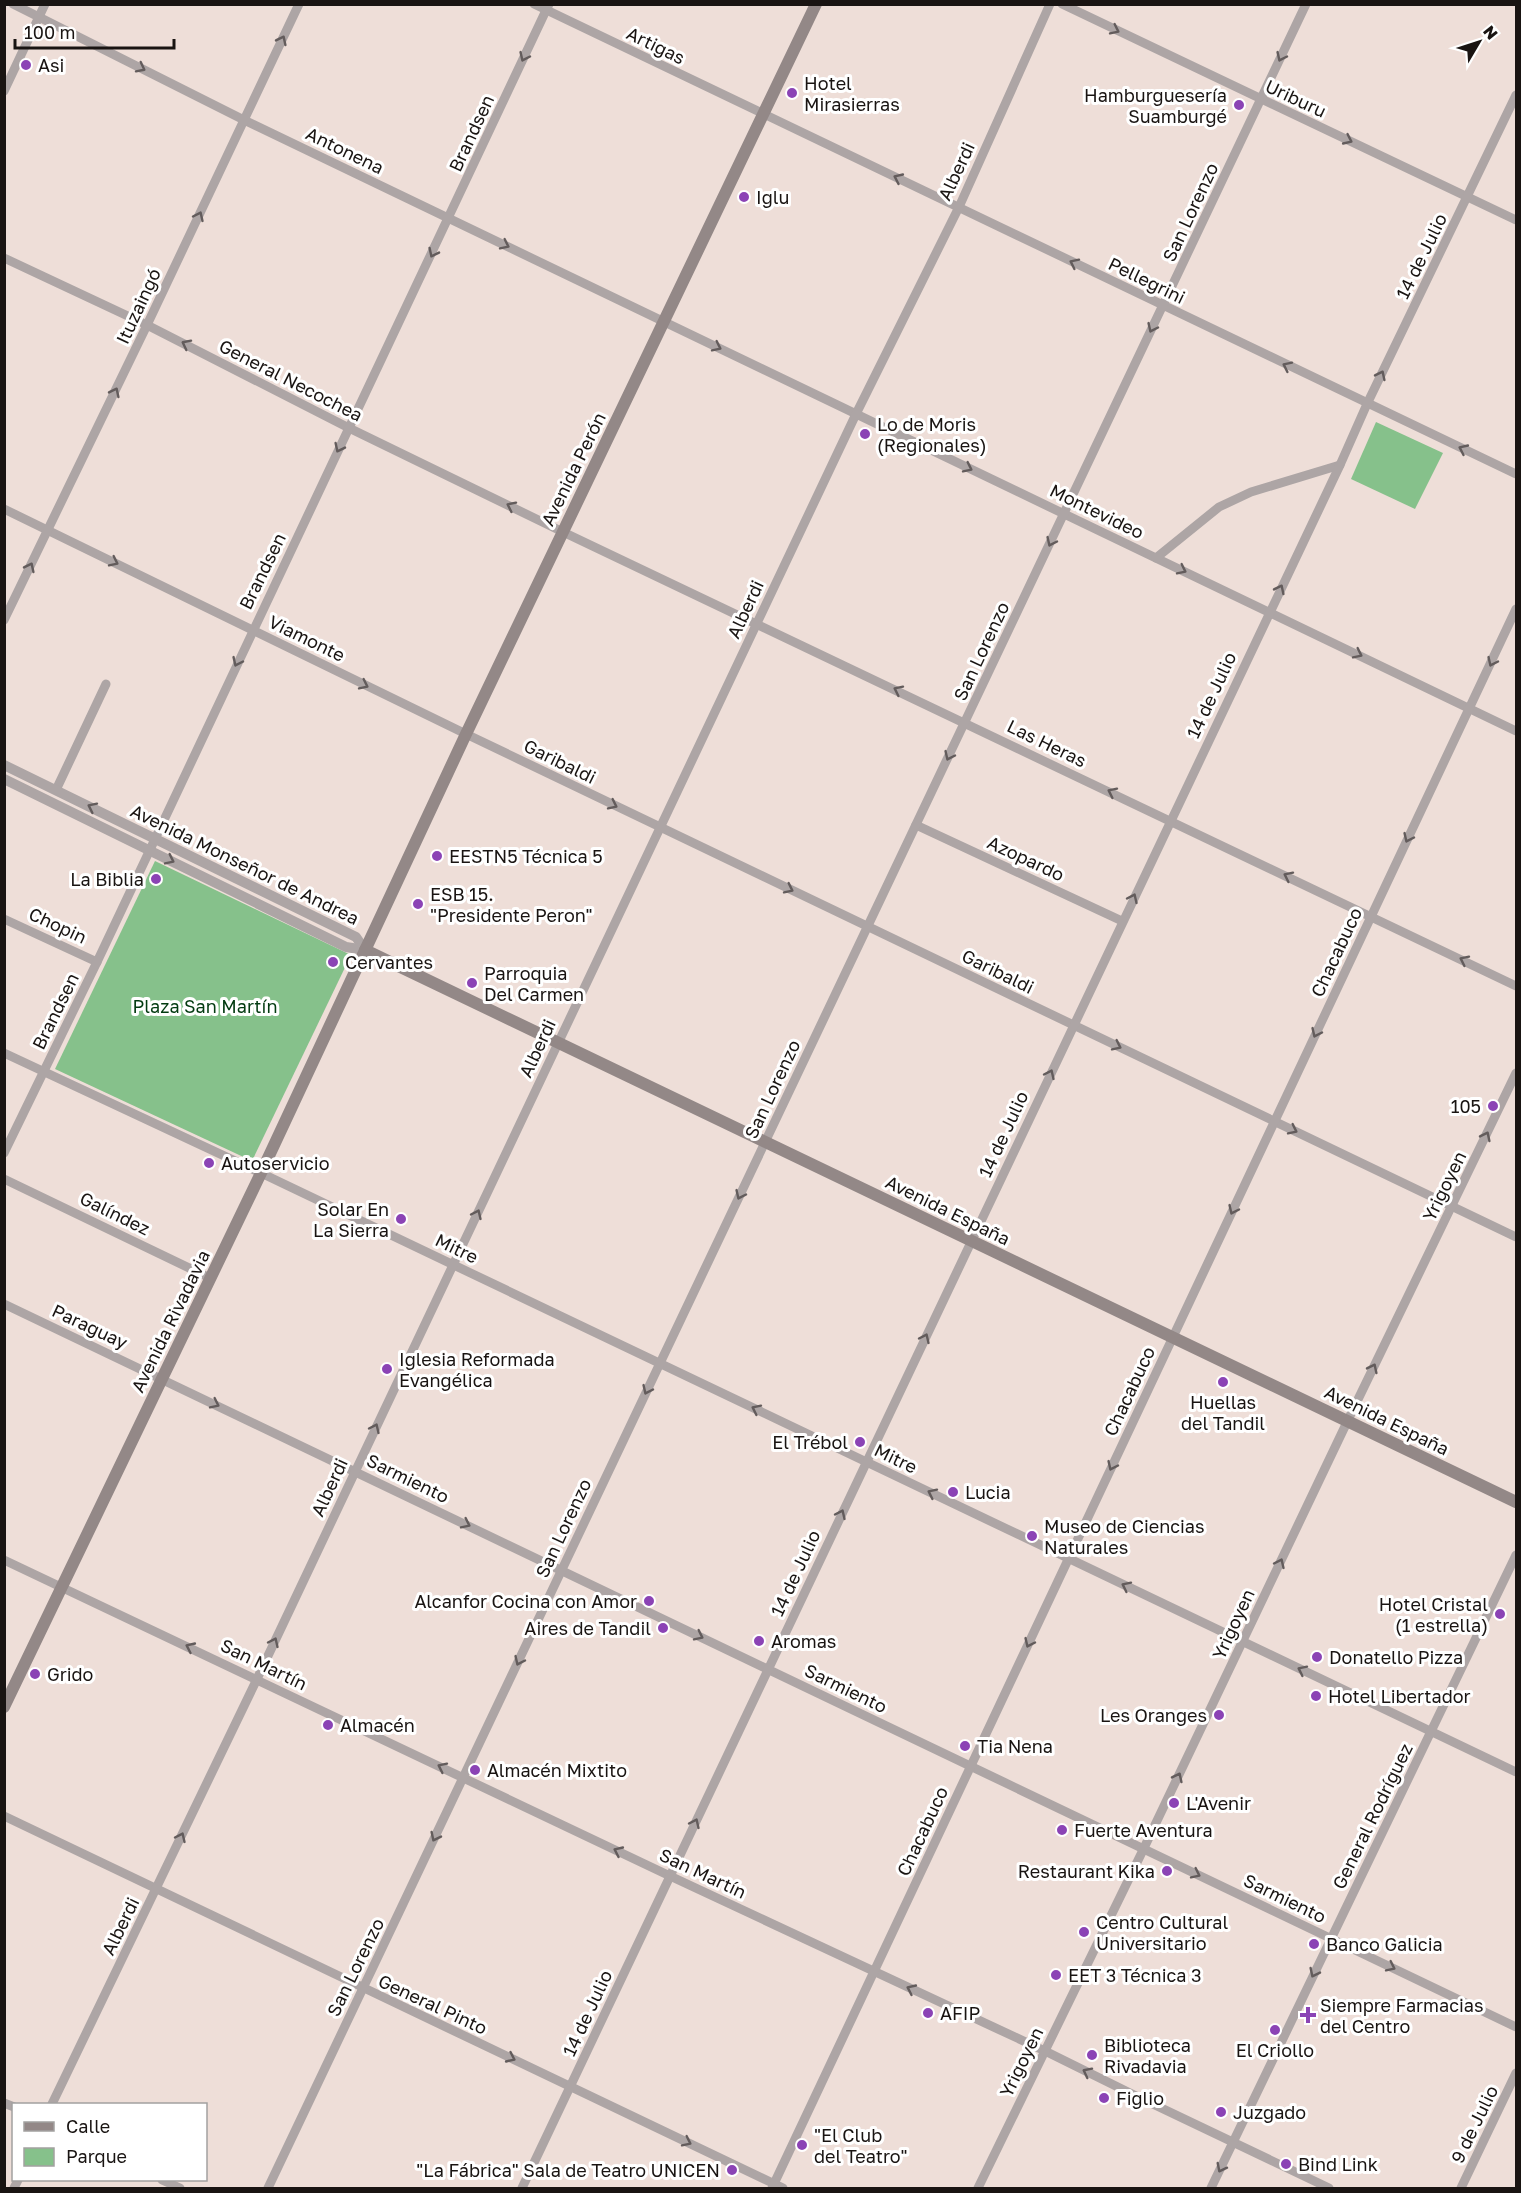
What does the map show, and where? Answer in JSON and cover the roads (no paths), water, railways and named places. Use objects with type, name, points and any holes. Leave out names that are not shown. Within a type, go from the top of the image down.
[{"type":"main road","name":"Avenida Perón","points":[[365,950],[816,4]]},
{"type":"main road","name":"Avenida España","points":[[365,950],[1516,1502]]},
{"type":"main road","name":"Avenida Rivadavia","points":[[4,1707],[261,1173],[365,950]]},
{"type":"street","name":"Antonena","points":[[14,4],[244,120],[664,321]]},
{"type":"street","points":[[4,91],[45,4]]},
{"type":"street","name":"Ituzaingó","points":[[4,620],[299,4]]},
{"type":"street","name":"Artigas","points":[[534,4],[548,8],[763,115]]},
{"type":"street","name":"Alberdi","points":[[52,2103],[156,1890],[856,414],[959,207],[1050,4]]},
{"type":"street","name":"Uriburu","points":[[1062,4],[1516,220]]},
{"type":"street","name":"San Lorenzo","points":[[268,2188],[1306,4]]},
{"type":"street","name":"Brandsen","points":[[4,1153],[97,962],[548,8]]},
{"type":"street","name":"14 de Julio","points":[[522,2188],[1367,404],[1469,197],[1516,95]]},
{"type":"street","name":"Pellegrini","points":[[763,115],[1516,474]]},
{"type":"street","name":"General Necochea","points":[[4,258],[147,325],[349,428],[563,532]]},
{"type":"street","name":"Montevideo","points":[[664,321],[1516,731]]},
{"type":"street","points":[[1156,558],[1219,507],[1251,492],[1340,465]]},
{"type":"street","name":"Viamonte","points":[[4,509],[466,735]]},
{"type":"street","name":"Las Heras","points":[[563,532],[757,622],[1516,986]]},
{"type":"street","name":"Chacabuco","points":[[776,2187],[971,1766],[1516,609]]},
{"type":"street","points":[[56,790],[106,684]]},
{"type":"street","name":"Garibaldi","points":[[466,735],[1516,1237]]},
{"type":"street","name":"Avenida Monseñor de Andrea","points":[[4,765],[356,937],[365,950]]},
{"type":"street","name":"Avenida Monseñor de Andrea","points":[[4,779],[351,949],[365,950]]},
{"type":"street","name":"Azopardo","points":[[916,825],[1122,921]]},
{"type":"street","name":"Chopin","points":[[4,919],[97,962]]},
{"type":"street","name":"Mitre","points":[[4,1053],[453,1264],[1516,1772]]},
{"type":"street","name":"Yrigoyen","points":[[978,2188],[1516,1073]]},
{"type":"street","name":"Galíndez","points":[[4,1179],[210,1278]]},
{"type":"street","name":"Paraguay","points":[[4,1304],[162,1379]]},
{"type":"street","name":"Sarmiento","points":[[162,1379],[1516,2027]]},
{"type":"street","name":"General Rodríguez","points":[[1211,2188],[1516,1555]]},
{"type":"street","name":"San Martín","points":[[4,1560],[1045,2051],[1329,2188]]},
{"type":"street","name":"General Pinto","points":[[4,1816],[570,2086],[776,2187]]},
{"type":"street","name":"9 de Julio","points":[[1461,2188],[1516,2073]]},
{"type":"street","points":[[164,2181],[180,2188]]},
{"type":"place","name":"Asi","points":[[26,65]]},
{"type":"place","name":"Hotel Mirasierras","points":[[792,93]]},
{"type":"place","name":"Hamburguesería Suamburgé","points":[[1239,105]]},
{"type":"place","name":"Iglu","points":[[744,197]]},
{"type":"place","name":"Lo de Moris (Regionales)","points":[[865,434]]},
{"type":"place","name":"EESTN5 Técnica 5","points":[[437,856]]},
{"type":"place","name":"La Biblia","points":[[156,879]]},
{"type":"place","name":"ESB 15. \"Presidente Peron\"","points":[[418,904]]},
{"type":"place","name":"Cervantes","points":[[333,962]]},
{"type":"place","name":"Parroquia Del Carmen","points":[[472,983]]},
{"type":"place","name":"105","points":[[1493,1106]]},
{"type":"place","name":"Autoservicio","points":[[209,1163]]},
{"type":"place","name":"Solar En La Sierra","points":[[401,1219]]},
{"type":"place","name":"Iglesia Reformada Evangélica","points":[[387,1369]]},
{"type":"place","name":"Huellas del Tandil","points":[[1223,1382]]},
{"type":"place","name":"El Trébol","points":[[860,1442]]},
{"type":"place","name":"Lucia","points":[[953,1492]]},
{"type":"place","name":"Museo de Ciencias Naturales","points":[[1032,1536]]},
{"type":"place","name":"Alcanfor Cocina con Amor","points":[[649,1601]]},
{"type":"place","name":"Hotel Cristal (1 estrella)","points":[[1500,1614]]},
{"type":"place","name":"Aires de Tandil","points":[[663,1628]]},
{"type":"place","name":"Aromas","points":[[759,1641]]},
{"type":"place","name":"Donatello Pizza","points":[[1317,1657]]},
{"type":"place","name":"Grido","points":[[35,1674]]},
{"type":"place","name":"Hotel Libertador","points":[[1316,1696]]},
{"type":"place","name":"Les Oranges","points":[[1219,1715]]},
{"type":"place","name":"Almacén","points":[[328,1725]]},
{"type":"place","name":"Tia Nena","points":[[965,1746]]},
{"type":"place","name":"Almacén Mixtito","points":[[475,1770]]},
{"type":"place","name":"L'Avenir","points":[[1174,1803]]},
{"type":"place","name":"Fuerte Aventura","points":[[1062,1830]]},
{"type":"place","name":"Restaurant Kika","points":[[1167,1871]]},
{"type":"place","name":"Centro Cultural Universitario","points":[[1084,1932]]},
{"type":"place","name":"Banco Galicia","points":[[1314,1944]]},
{"type":"place","name":"EET 3 Técnica 3","points":[[1056,1975]]},
{"type":"place","name":"AFIP","points":[[928,2013]]},
{"type":"place","name":"Siempre Farmacias del Centro","points":[[1308,2015]]},
{"type":"place","name":"El Criollo","points":[[1275,2030]]},
{"type":"place","name":"Biblioteca Rivadavia","points":[[1092,2055]]},
{"type":"place","name":"Figlio","points":[[1104,2098]]},
{"type":"place","name":"Juzgado","points":[[1221,2112]]},
{"type":"place","name":"\"El Club del Teatro\"","points":[[802,2145]]},
{"type":"place","name":"Bind Link","points":[[1286,2164]]},
{"type":"place","name":"\"La Fábrica\" Sala de Teatro UNICEN","points":[[732,2170]]},
{"type":"park label","name":"Plaza San Martín","points":[[205,1006]]}]
